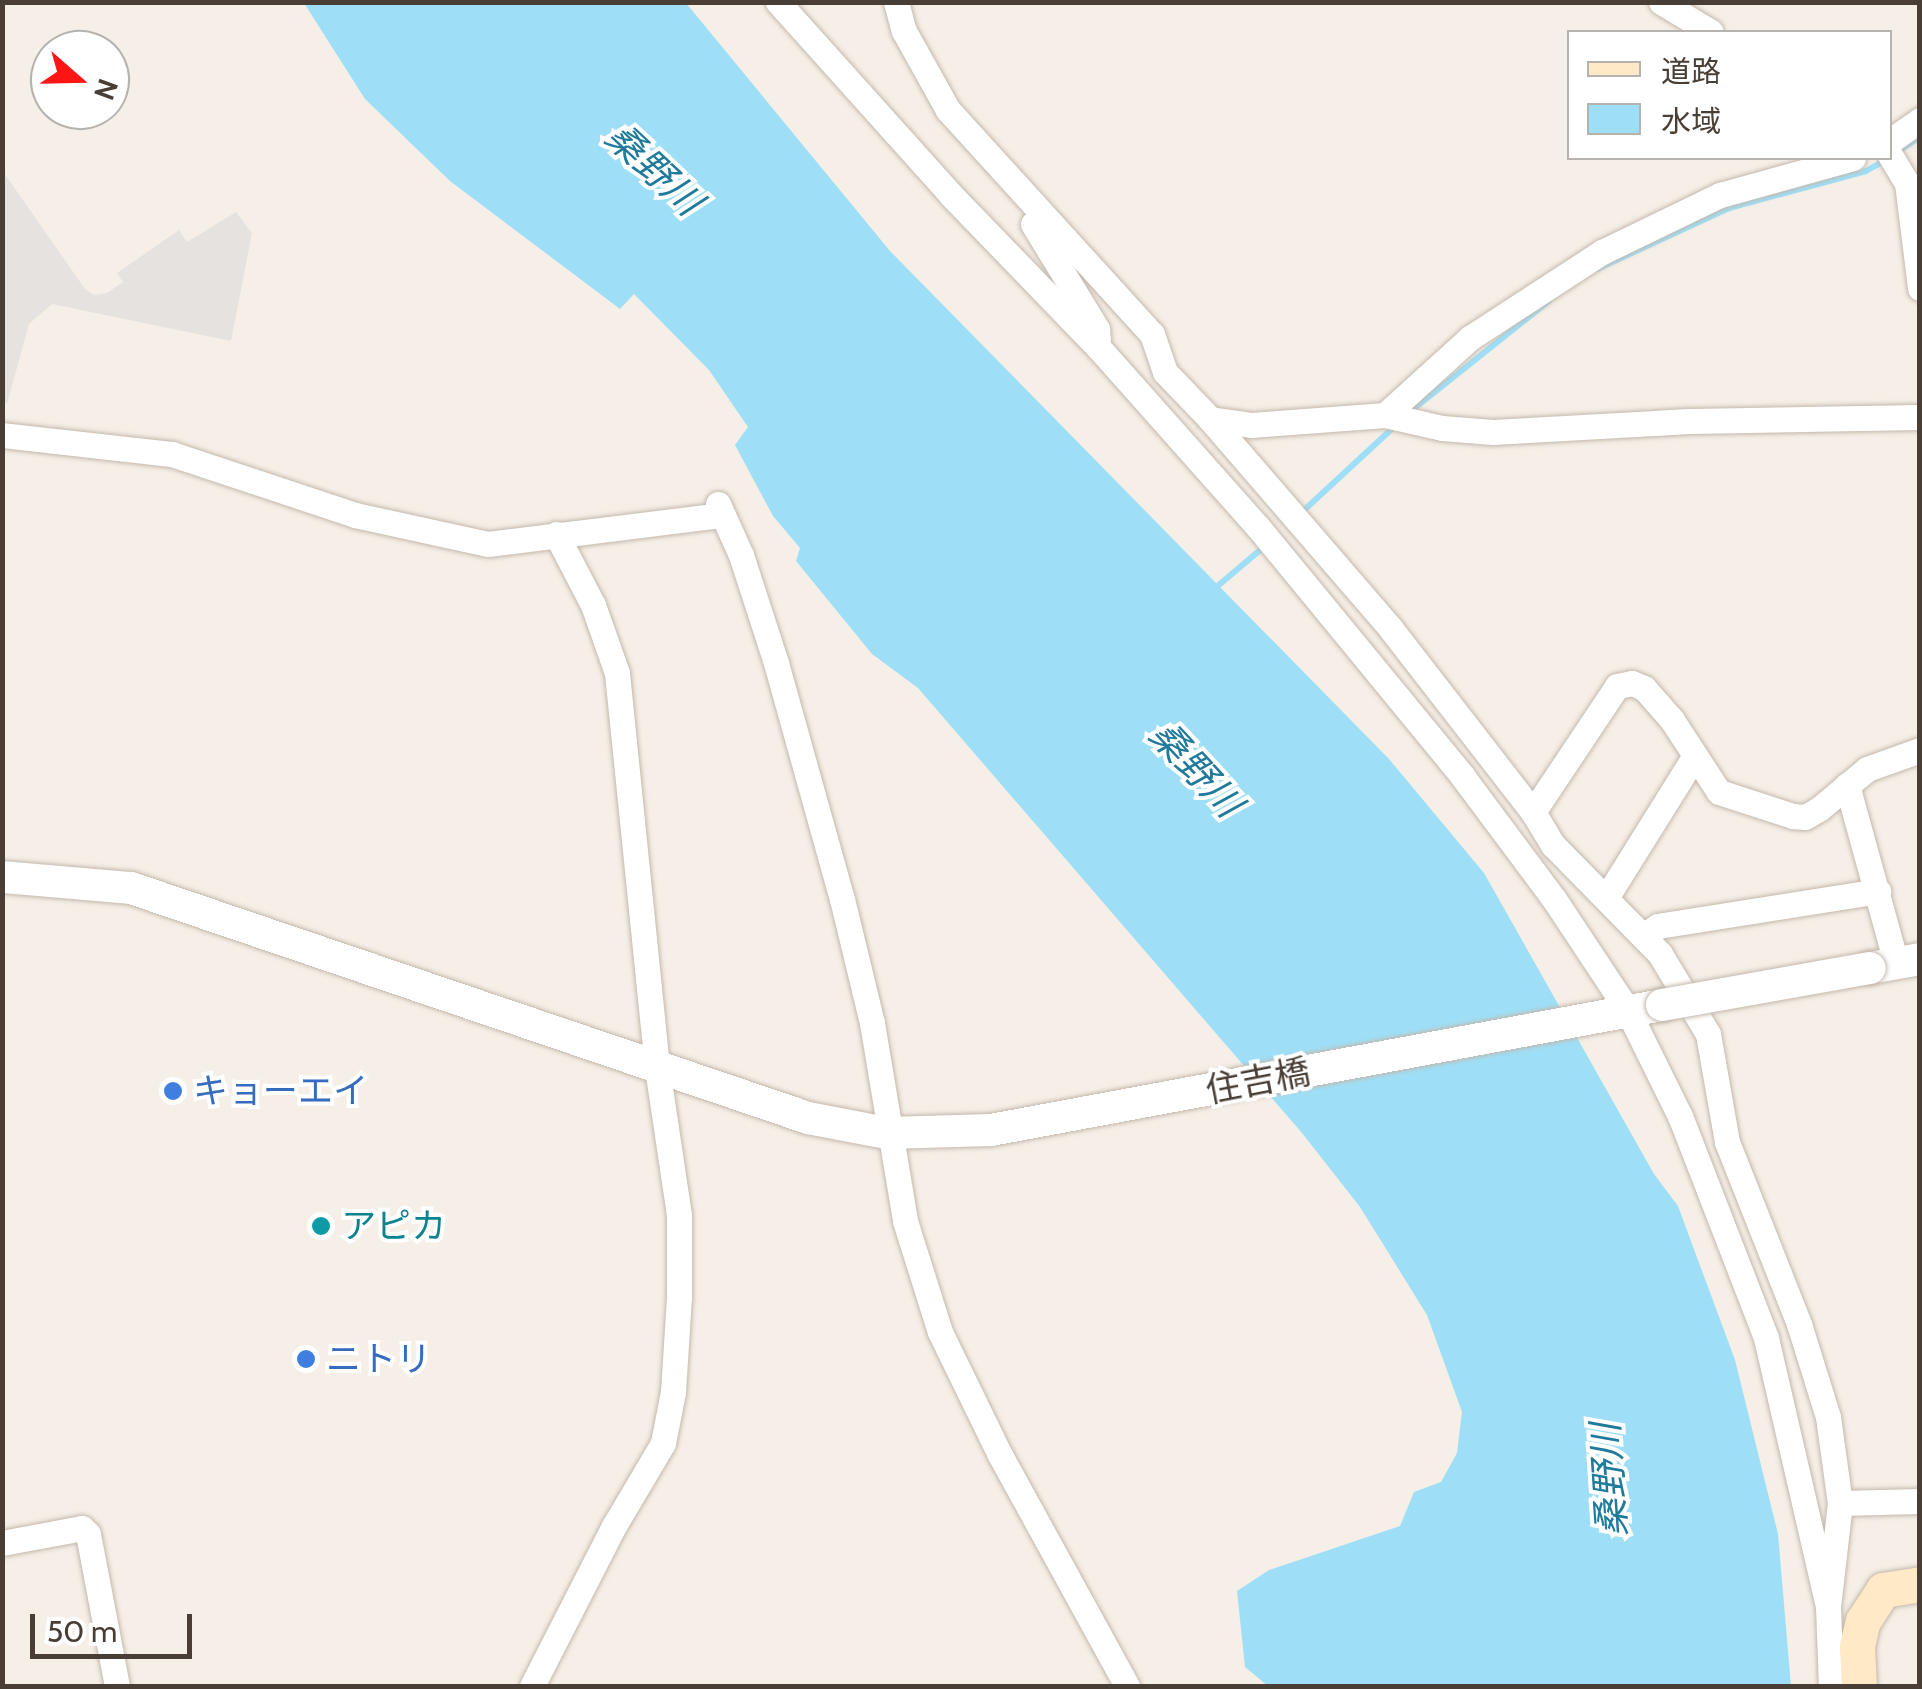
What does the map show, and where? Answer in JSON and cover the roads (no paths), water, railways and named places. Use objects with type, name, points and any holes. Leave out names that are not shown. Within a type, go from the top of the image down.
[{"type":"main road","points":[[1858,1686],[1856,1646],[1863,1622],[1883,1590],[1920,1584]]},
{"type":"street","points":[[778,2],[951,196],[1098,347],[1258,527],[1463,777],[1554,899],[1680,1116],[1766,1338],[1828,1606]]},
{"type":"street","points":[[896,2],[904,31],[948,110],[1152,334],[1164,372],[1312,535],[1533,812],[1553,845],[1660,954],[1708,1034],[1727,1142],[1799,1324],[1828,1418],[1840,1502],[1828,1606],[1831,1686]]},
{"type":"street","points":[[1660,2],[1708,30]]},
{"type":"street","points":[[1892,139],[1920,120]]},
{"type":"street","points":[[1396,418],[1470,338],[1602,252],[1720,196],[1846,160]]},
{"type":"street","points":[[1894,161],[1908,183],[1920,288]]},
{"type":"street","points":[[1012,180],[1018,205],[1047,241],[1098,329],[1098,347]]},
{"type":"street","points":[[1210,419],[1251,425],[1396,418],[1493,432],[1689,421],[1920,416]]},
{"type":"street","points":[[2,436],[172,454],[354,515],[488,544],[720,509],[741,555],[776,663],[842,899],[895,1133],[905,1220],[940,1332],[1000,1455],[1128,1686]]},
{"type":"street","points":[[532,1686],[614,1526],[646,1480],[663,1443],[673,1392],[680,1216],[657,1067],[617,673],[593,605],[556,534]]},
{"type":"street","points":[[1533,812],[1617,686],[1632,683],[1644,688],[1672,720],[1720,792],[1793,816],[1805,817],[1819,809],[1867,770],[1920,750]]},
{"type":"street","points":[[1606,898],[1694,757]]},
{"type":"street","points":[[1846,785],[1895,963]]},
{"type":"street","name":"住吉橋","points":[[2,877],[132,888],[808,1118],[895,1133],[991,1130],[1895,963]]},
{"type":"street","points":[[1643,936],[1658,926],[1878,891]]},
{"type":"street","points":[[1840,1502],[1920,1501]]},
{"type":"street","points":[[2,1542],[82,1528],[88,1534],[117,1686]]},
{"type":"water","name":"桑野川","points":[[304,3],[686,3],[890,251],[1389,759],[1484,873],[1654,1174],[1678,1206],[1735,1360],[1778,1534],[1791,1686],[1268,1686],[1245,1667],[1237,1591],[1269,1570],[1400,1526],[1414,1492],[1441,1482],[1457,1453],[1462,1412],[1427,1315],[1360,1207],[1302,1133],[918,688],[872,654],[796,561],[800,548],[773,516],[735,445],[748,427],[709,370],[634,294],[620,309],[450,181],[365,99]]},
{"type":"waterway","points":[[1896,153],[1920,137]]},
{"type":"waterway","points":[[1597,269],[1729,208],[1866,171],[1884,161]]},
{"type":"waterway","points":[[1411,411],[1549,301]]},
{"type":"waterway","points":[[1301,513],[1394,427]]},
{"type":"waterway","points":[[1214,589],[1266,545]]},
{"type":"place","name":"キョーエイ","points":[[173,1091]]},
{"type":"place","name":"アピカ","points":[[321,1226]]},
{"type":"place","name":"ニトリ","points":[[306,1359]]}]
